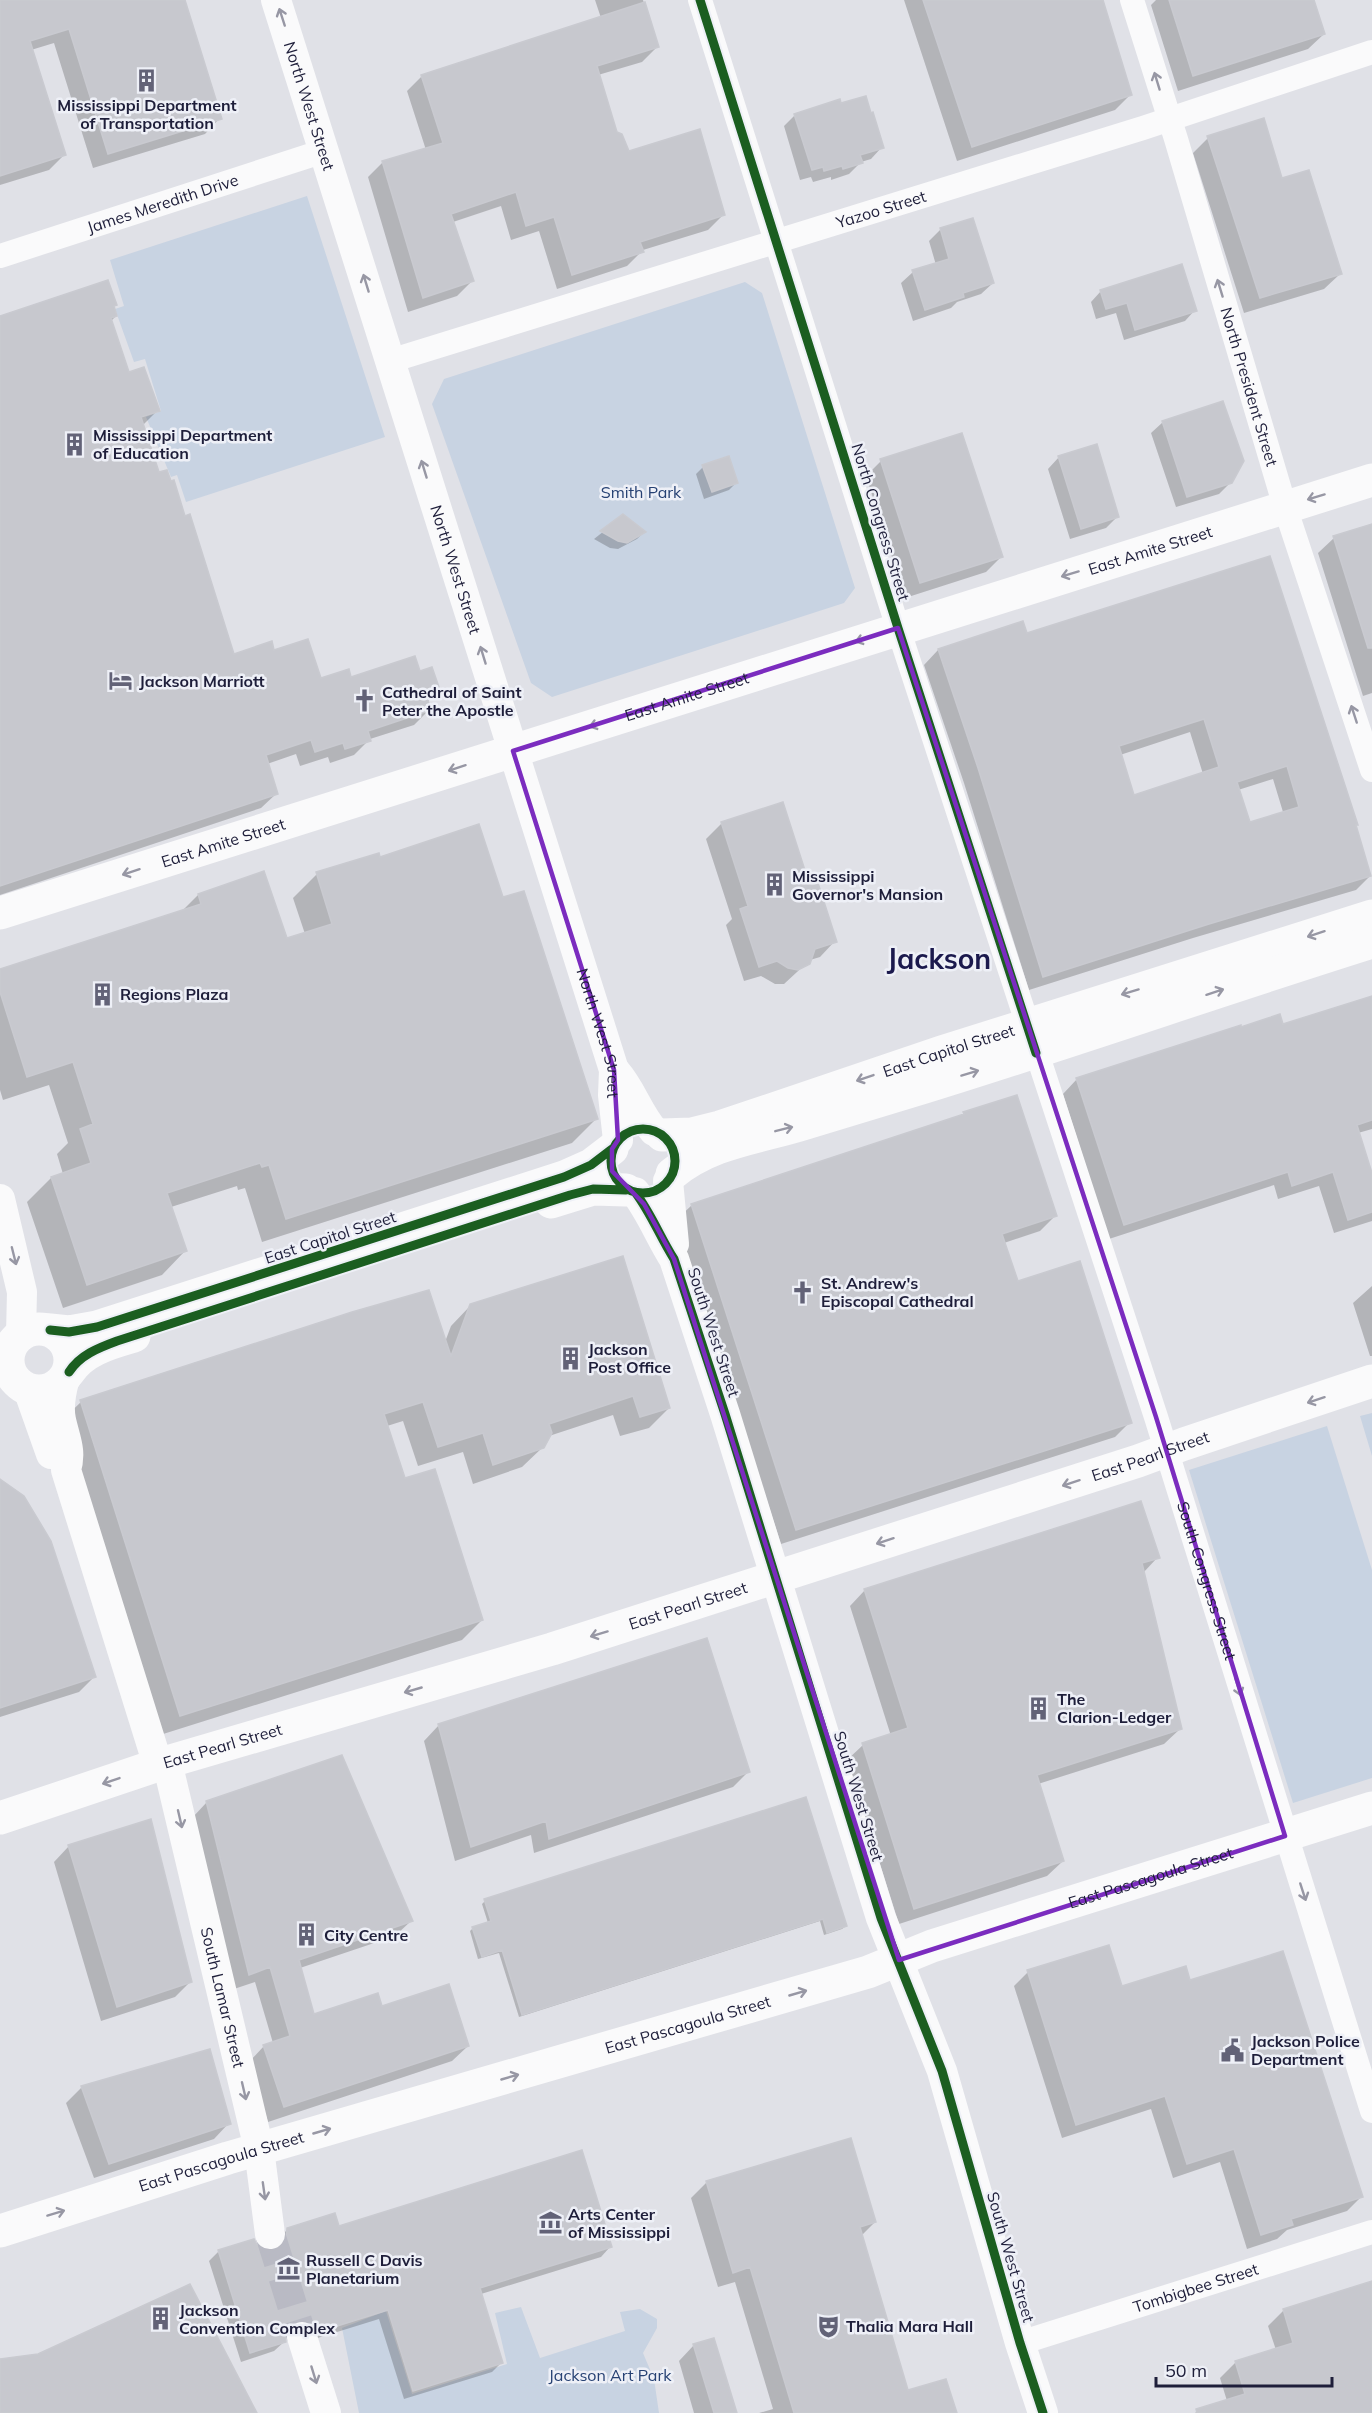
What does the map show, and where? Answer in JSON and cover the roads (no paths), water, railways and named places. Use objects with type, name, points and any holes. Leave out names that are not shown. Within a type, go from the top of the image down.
[{"type":"main road","name":"East Amite Street","points":[[0,913],[1372,480]]},
{"type":"main road","name":"East Capitol Street","points":[[670,1177],[692,1159],[710,1150],[805,1124],[1372,916]]},
{"type":"main road","name":"East Capitol Street","points":[[658,1133],[692,1134],[720,1127],[1372,942]]},
{"type":"main road","points":[[634,1130],[658,1133],[674,1152],[675,1163],[670,1177],[657,1190],[646,1193],[631,1191],[617,1180],[612,1171],[615,1145],[634,1130]]},
{"type":"main road","name":"East Capitol Street","points":[[21,1340],[97,1327],[564,1177],[591,1165],[615,1145]]},
{"type":"main road","name":"East Capitol Street","points":[[67,1375],[74,1364],[92,1351],[117,1341],[593,1189],[631,1191]]},
{"type":"main road","points":[[21,1340],[66,1341],[71,1361],[67,1375],[54,1388],[43,1391],[17,1387],[9,1369],[8,1359],[21,1340]]},
{"type":"main road","name":"East Pearl Street","points":[[0,1818],[162,1764],[506,1663],[776,1578],[1372,1381]]},
{"type":"main road","name":"East Pascagoula Street","points":[[0,2231],[259,2149],[868,1972],[932,1946],[1372,1808]]},
{"type":"street","name":"North West Street","points":[[276,0],[614,1070],[615,1145]]},
{"type":"street","name":"North Congress Street","points":[[700,0],[898,628],[1032,1039]]},
{"type":"street","name":"North President Street","points":[[1132,0],[1285,507],[1372,770]]},
{"type":"street","name":"Yazoo Street","points":[[390,361],[1169,119],[1372,52]]},
{"type":"street","name":"James Meredith Drive","points":[[0,256],[324,151]]},
{"type":"street","name":"South Congress Street","points":[[1032,1039],[1166,1450],[1372,2111]]},
{"type":"street","points":[[614,1070],[627,1087],[640,1114],[658,1133]]},
{"type":"street","name":"South West Street","points":[[670,1177],[674,1259]]},
{"type":"street","name":"South West Street","points":[[631,1191],[644,1203],[674,1259],[881,1918],[942,2071],[1020,2343],[1043,2413]]},
{"type":"street","points":[[0,1199],[22,1291],[21,1340]]},
{"type":"street","name":"South Lamar Street","points":[[67,1375],[59,1407],[69,1450],[66,1470],[162,1764],[259,2149],[270,2234]]},
{"type":"street","name":"South Lamar Street","points":[[17,1387],[52,1456],[57,1464],[66,1470]]},
{"type":"street","name":"Tombigbee Street","points":[[1020,2343],[1372,2232]]},
{"type":"street","points":[[302,2337],[326,2413]]},
{"type":"tunnel","points":[[270,2234],[302,2337]]},
{"type":"place","name":"Mississippi Department of Transportation","points":[[147,80]]},
{"type":"place","name":"Mississippi Department of Education","points":[[75,444]]},
{"type":"place","name":"Jackson Marriott","points":[[121,681]]},
{"type":"place","name":"Cathedral of Saint Peter the Apostle","points":[[364,701]]},
{"type":"place","name":"Mississippi Governor's Mansion","points":[[774,885]]},
{"type":"place","name":"Regions Plaza","points":[[102,994]]},
{"type":"place","name":"St. Andrew's Episcopal Cathedral","points":[[803,1292]]},
{"type":"place","name":"Jackson Post Office","points":[[570,1358]]},
{"type":"place","name":"The Clarion-Ledger","points":[[1039,1708]]},
{"type":"place","name":"City Centre","points":[[306,1935]]},
{"type":"place","name":"Jackson Police Department","points":[[1233,2050]]},
{"type":"place","name":"Arts Center of Mississippi","points":[[550,2223]]},
{"type":"place","name":"Russell C Davis Planetarium","points":[[288,2269]]},
{"type":"place","name":"Jackson Convention Complex","points":[[161,2319]]},
{"type":"place","name":"Thalia Mara Hall","points":[[828,2326]]},
{"type":"district","name":"Jackson","points":[[939,959]]},
{"type":"park label","name":"Smith Park","points":[[641,492]]},
{"type":"park label","name":"Jackson Art Park","points":[[610,2375]]}]
